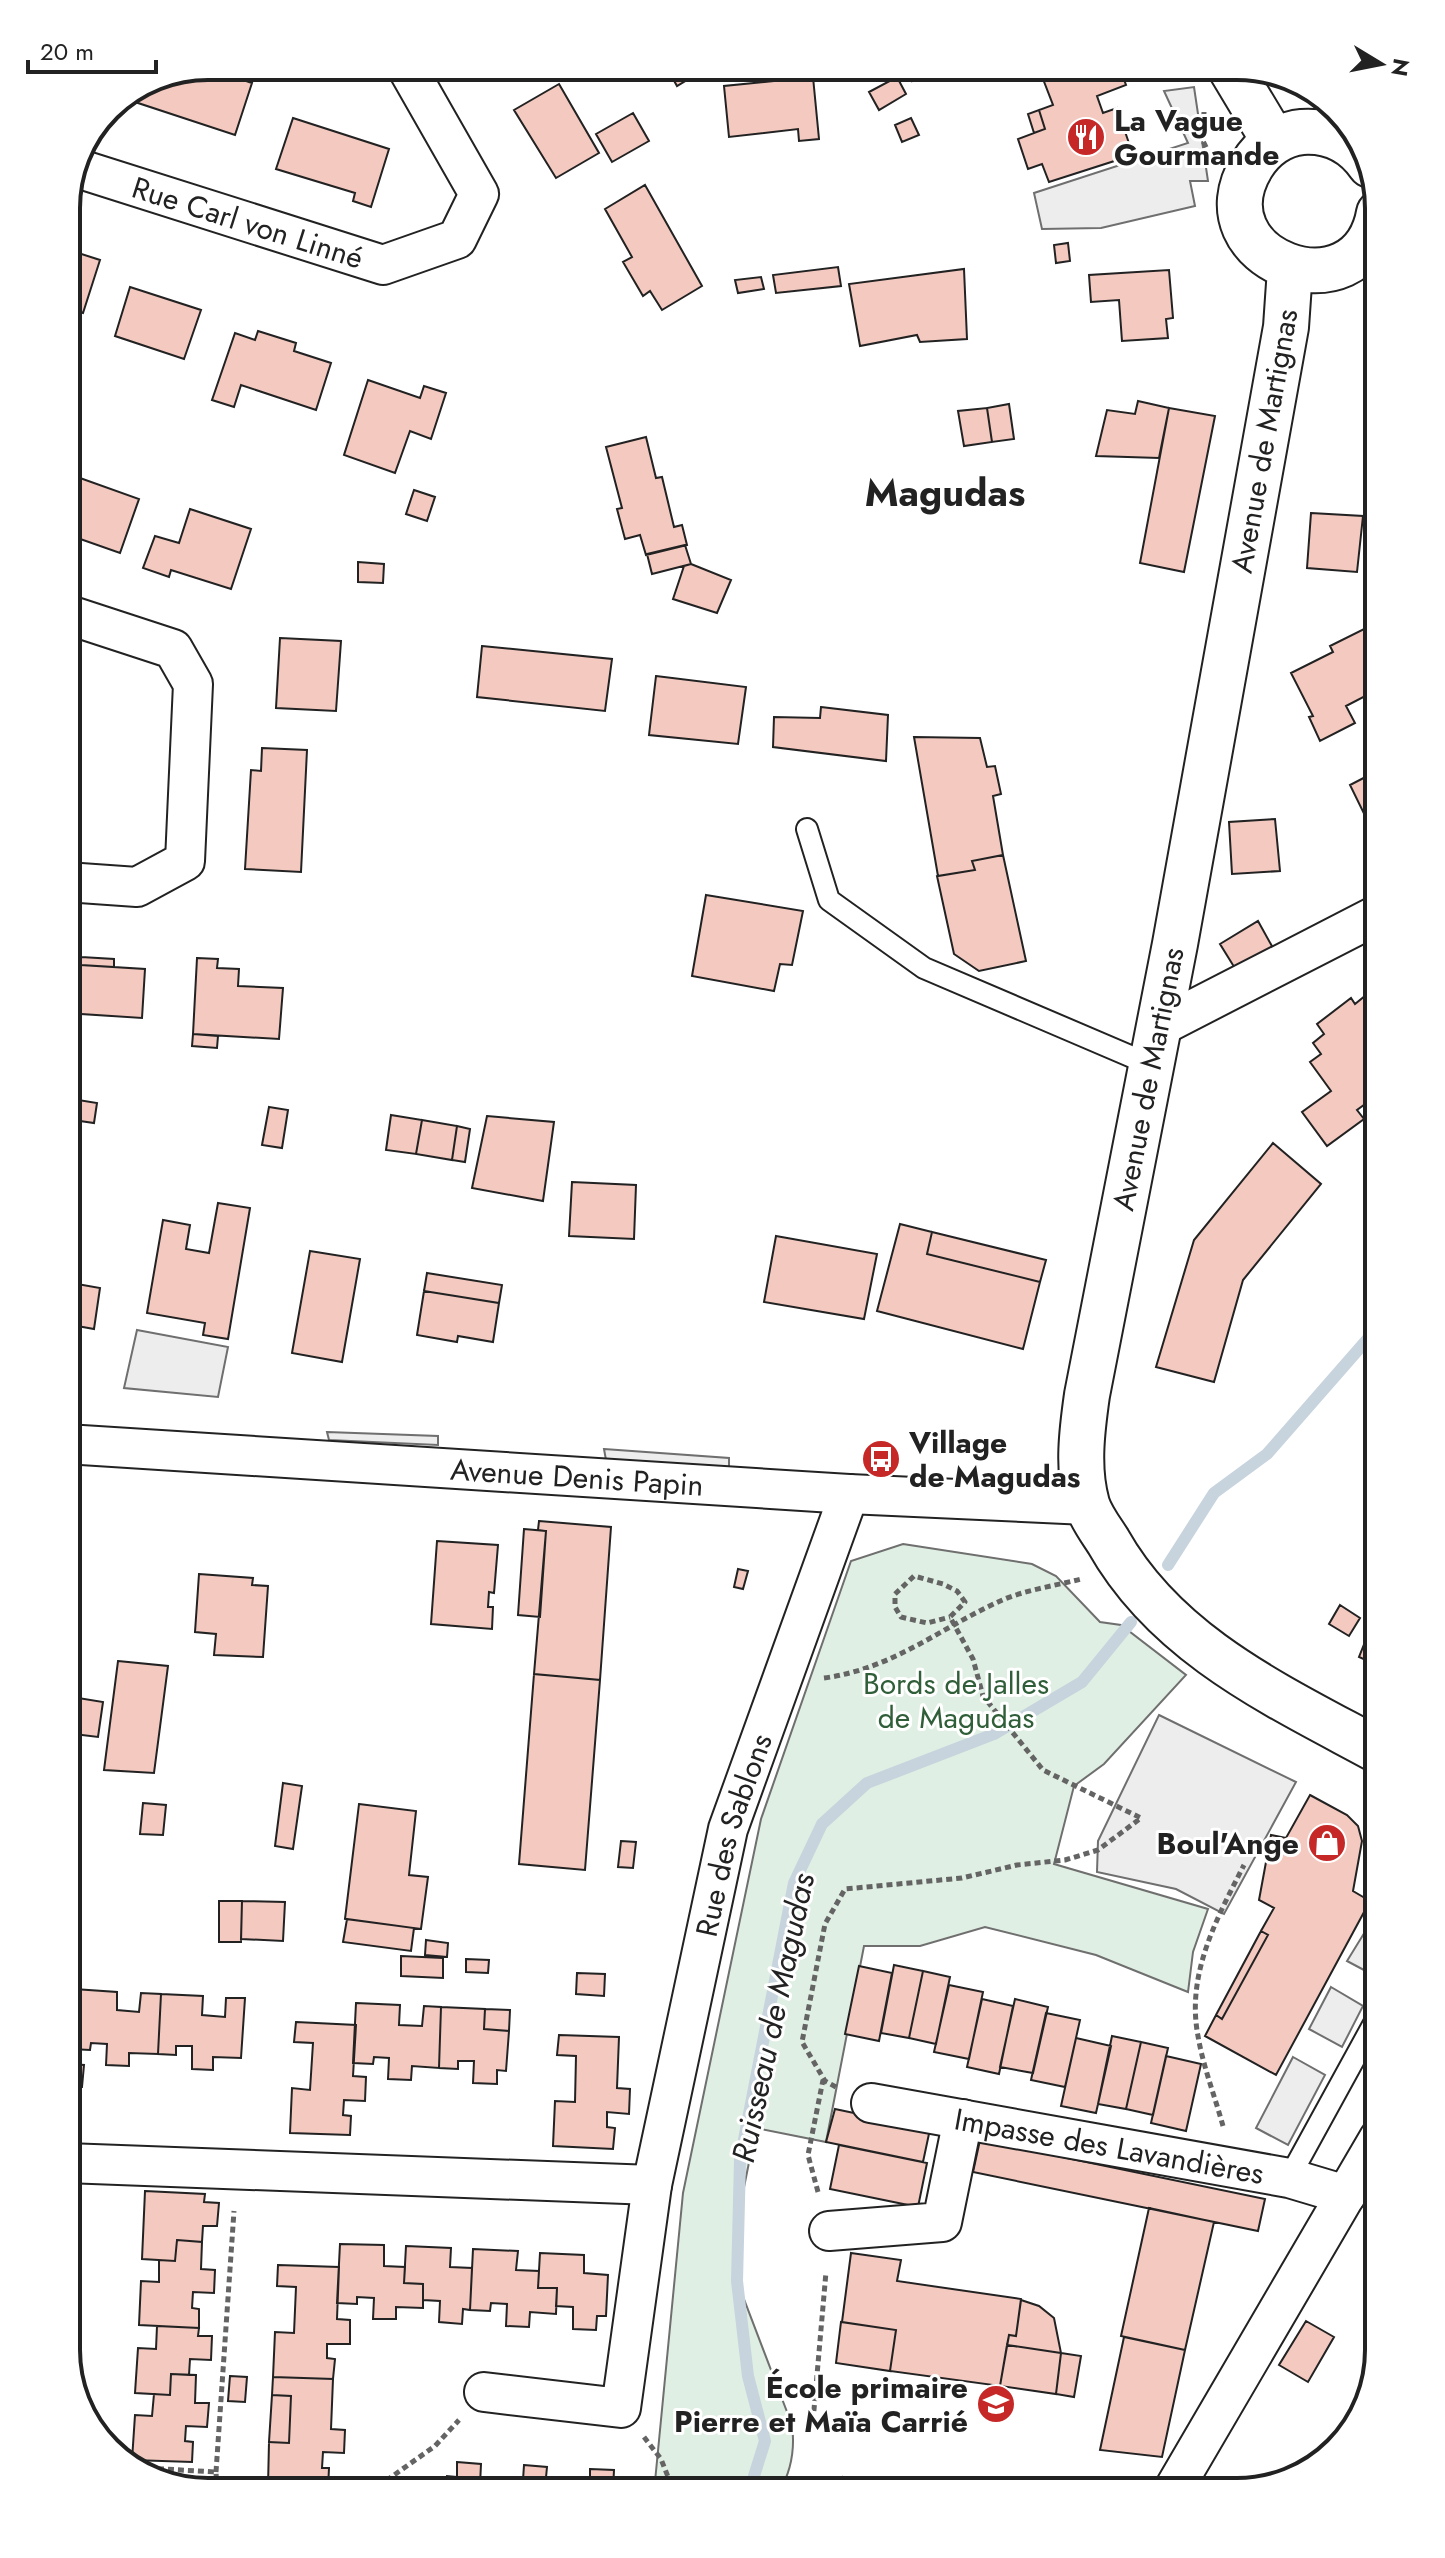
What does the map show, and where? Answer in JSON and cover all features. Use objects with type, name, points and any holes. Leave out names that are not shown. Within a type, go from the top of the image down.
[{"type":"street","name":"Rue Carl von Linné","points":[[86,171],[383,265],[457,239],[479,194],[414,80]]},
{"type":"street","points":[[1237,80],[1274,141]]},
{"type":"street","points":[[1347,142],[1315,131],[1294,133],[1274,141],[1257,156],[1244,181],[1240,199],[1243,222],[1253,242],[1269,258],[1290,269],[1322,270],[1351,259],[1365,245]]},
{"type":"street","name":"Avenue de Martignas","points":[[1290,269],[1286,327],[1155,1046],[1087,1395],[1080,1448],[1087,1505],[1123,1568],[1168,1619],[1238,1674],[1365,1743]]},
{"type":"street","points":[[80,619],[173,649],[193,684],[185,861],[137,887],[80,883]]},
{"type":"street","points":[[1155,1046],[1365,922]]},
{"type":"street","name":"Avenue Denis Papin","points":[[80,1445],[849,1494],[1087,1505]]},
{"type":"street","name":"Rue des Sablons","points":[[621,2408],[652,2185],[728,1829],[849,1494]]},
{"type":"street","name":"Impasse des Lavandières","points":[[871,2103],[1289,2178],[1361,2181]]},
{"type":"street","points":[[829,2231],[942,2222],[963,2119]]},
{"type":"street","points":[[80,2164],[652,2185]]},
{"type":"street","points":[[1181,2478],[1361,2181]]},
{"type":"street","points":[[484,2392],[621,2408]]},
{"type":"lane","points":[[807,829],[829,900],[924,968],[1155,1046]]},
{"type":"lane","points":[[1289,2178],[1365,2040]]},
{"type":"path","points":[[1204,110],[1203,141],[1213,162],[1244,181]]},
{"type":"path","points":[[784,1675],[809,1680],[843,1676],[889,1660],[958,1626],[999,1601],[1123,1568]]},
{"type":"path","points":[[914,1576],[943,1584],[957,1591],[965,1602],[950,1617],[927,1623],[901,1617],[895,1607],[895,1594],[914,1576]]},
{"type":"path","points":[[871,2103],[825,2081],[802,2042],[825,1924],[845,1889],[962,1878],[1017,1865],[1065,1860],[1098,1850],[1141,1818],[1043,1770],[983,1696],[973,1659],[958,1626],[950,1617]]},
{"type":"path","points":[[1233,2169],[1198,2037],[1195,2009],[1210,1930],[1244,1865]]},
{"type":"path","points":[[216,2478],[237,2170]]},
{"type":"path","points":[[390,2478],[435,2446],[484,2392]]},
{"type":"path","points":[[621,2408],[661,2459],[668,2478]]},
{"type":"path","points":[[162,2469],[216,2472]]},
{"type":"green space","name":"Bords de Jalles de Magudas","points":[[903,1544],[1032,1564],[1056,1576],[1100,1622],[1121,1625],[1186,1675],[1104,1764],[1074,1786],[1054,1864],[1208,1909],[1193,1952],[1188,1992],[1096,1955],[985,1927],[920,1946],[864,1946],[826,2142],[756,2128],[740,2207],[734,2273],[792,2425],[793,2442],[787,2476],[655,2478],[683,2193],[761,1819],[851,1561]]},
{"type":"shaded area","points":[[1194,87],[1208,181],[1190,181],[1195,206],[1101,228],[1042,229],[1034,193],[1188,143],[1164,91]]},
{"type":"shaded area","points":[[137,1330],[228,1347],[218,1397],[124,1388]]},
{"type":"shaded area","points":[[327,1432],[438,1436],[438,1445],[329,1440]]},
{"type":"shaded area","points":[[604,1449],[729,1458],[729,1469],[606,1460]]},
{"type":"shaded area","points":[[1159,1715],[1296,1782],[1224,1914],[1176,1889],[1097,1872],[1098,1841]]},
{"type":"shaded area","points":[[1365,1932],[1365,1971],[1347,1961]]},
{"type":"shaded area","points":[[1331,1987],[1363,2006],[1342,2047],[1309,2029]]},
{"type":"shaded area","points":[[1293,2057],[1325,2075],[1288,2145],[1256,2128]]},
{"type":"building","points":[[243,80],[252,83],[235,135],[136,102],[183,82]]},
{"type":"building","points":[[813,80],[819,139],[799,141],[798,129],[729,137],[724,86]]},
{"type":"building","points":[[891,80],[899,80],[906,94],[879,110],[869,92]]},
{"type":"building","points":[[1043,80],[1124,80],[1126,85],[1097,96],[1103,113],[1117,108],[1133,155],[1049,182],[1042,164],[1028,169],[1018,139],[1045,129],[1039,110],[1053,105]]},
{"type":"building","points":[[559,84],[599,153],[556,178],[514,110]]},
{"type":"building","points":[[1039,110],[1045,129],[1034,133],[1028,114]]},
{"type":"building","points":[[633,113],[649,141],[612,162],[596,134]]},
{"type":"building","points":[[293,118],[389,149],[371,207],[353,201],[355,193],[276,169]]},
{"type":"building","points":[[911,118],[919,135],[902,142],[895,125]]},
{"type":"building","points":[[645,185],[702,286],[662,310],[650,291],[643,296],[623,262],[632,257],[605,209]]},
{"type":"building","points":[[1068,243],[1070,261],[1056,263],[1054,245]]},
{"type":"building","points":[[80,254],[100,260],[83,313],[80,312]]},
{"type":"building","points":[[838,267],[841,286],[776,293],[773,275]]},
{"type":"building","points":[[964,269],[967,339],[920,342],[917,335],[860,346],[849,284]]},
{"type":"building","points":[[1169,270],[1173,318],[1166,319],[1168,338],[1122,341],[1119,300],[1091,302],[1089,275]]},
{"type":"building","points":[[761,277],[764,289],[738,293],[735,280]]},
{"type":"building","points":[[130,287],[201,310],[184,359],[115,336]]},
{"type":"building","points":[[258,331],[296,343],[294,351],[331,363],[316,410],[241,385],[234,407],[212,400],[235,333],[255,340]]},
{"type":"building","points":[[368,380],[420,398],[424,386],[446,393],[431,439],[410,431],[395,473],[344,455]]},
{"type":"building","points":[[1138,401],[1169,408],[1159,458],[1096,456],[1107,410],[1135,414]]},
{"type":"building","points":[[1009,404],[1014,439],[992,442],[987,408]]},
{"type":"building","points":[[987,408],[992,442],[964,446],[958,411]]},
{"type":"building","points":[[1169,408],[1215,416],[1184,572],[1140,563]]},
{"type":"building","points":[[646,437],[656,478],[662,477],[674,527],[682,525],[687,545],[646,555],[640,535],[625,539],[617,509],[622,508],[606,447]]},
{"type":"building","points":[[80,478],[139,499],[120,553],[80,539]]},
{"type":"building","points":[[414,490],[435,497],[427,521],[406,514]]},
{"type":"building","points":[[190,509],[251,529],[231,589],[171,570],[169,577],[143,568],[155,536],[179,543]]},
{"type":"building","points":[[1311,513],[1363,516],[1357,572],[1307,568]]},
{"type":"building","points":[[685,545],[691,564],[652,574],[647,554]]},
{"type":"building","points":[[358,562],[384,564],[383,583],[358,582]]},
{"type":"building","points":[[691,564],[731,580],[717,613],[673,599],[684,566]]},
{"type":"building","points":[[1365,628],[1365,696],[1346,706],[1355,723],[1320,741],[1309,717],[1313,716],[1291,673],[1333,652],[1330,646]]},
{"type":"building","points":[[280,638],[341,641],[336,711],[276,708]]},
{"type":"building","points":[[482,646],[612,659],[605,711],[477,697]]},
{"type":"building","points":[[656,676],[746,687],[738,744],[649,735]]},
{"type":"building","points":[[821,707],[888,715],[886,761],[773,747],[774,717],[820,718]]},
{"type":"building","points":[[914,737],[980,738],[987,767],[995,766],[1001,794],[993,796],[1003,855],[972,861],[975,870],[938,876]]},
{"type":"building","points":[[262,748],[307,750],[301,872],[245,869],[251,770],[261,771]]},
{"type":"building","points":[[1365,777],[1365,816],[1350,785]]},
{"type":"building","points":[[1275,819],[1280,871],[1232,874],[1229,822]]},
{"type":"building","points":[[1003,855],[1026,961],[979,971],[954,954],[937,876],[975,870],[972,861]]},
{"type":"building","points":[[706,895],[803,911],[792,965],[780,964],[774,991],[692,976]]},
{"type":"building","points":[[1258,921],[1273,948],[1236,970],[1220,944]]},
{"type":"building","points":[[80,957],[81,965],[145,969],[142,1018],[80,1014]]},
{"type":"building","points":[[81,957],[114,959],[114,967],[81,965]]},
{"type":"building","points":[[197,958],[218,959],[217,968],[239,969],[238,986],[283,988],[279,1039],[193,1034]]},
{"type":"building","points":[[1365,996],[1365,1104],[1357,1110],[1364,1119],[1327,1146],[1302,1112],[1331,1091],[1310,1062],[1321,1054],[1313,1043],[1324,1034],[1317,1024],[1351,998],[1355,1004]]},
{"type":"building","points":[[193,1034],[218,1036],[217,1048],[192,1046]]},
{"type":"building","points":[[80,1100],[97,1103],[94,1123],[80,1121]]},
{"type":"building","points":[[269,1107],[288,1110],[282,1148],[262,1145]]},
{"type":"building","points":[[391,1115],[422,1120],[416,1154],[386,1150]]},
{"type":"building","points":[[487,1116],[554,1122],[543,1201],[472,1188]]},
{"type":"building","points":[[422,1120],[457,1126],[452,1160],[416,1154]]},
{"type":"building","points":[[457,1126],[470,1129],[465,1162],[452,1160]]},
{"type":"building","points":[[1273,1143],[1321,1184],[1243,1280],[1214,1382],[1156,1367],[1194,1240]]},
{"type":"building","points":[[572,1182],[636,1185],[634,1239],[569,1236]]},
{"type":"building","points":[[218,1203],[250,1208],[228,1339],[203,1335],[205,1323],[147,1313],[163,1220],[190,1225],[186,1249],[209,1253]]},
{"type":"building","points":[[900,1224],[932,1232],[927,1254],[1040,1282],[1023,1349],[877,1311]]},
{"type":"building","points":[[932,1232],[1046,1260],[1040,1282],[927,1254]]},
{"type":"building","points":[[776,1236],[877,1254],[864,1319],[764,1302]]},
{"type":"building","points":[[310,1251],[360,1259],[342,1362],[292,1353]]},
{"type":"building","points":[[427,1273],[502,1285],[499,1303],[424,1291]]},
{"type":"building","points":[[80,1284],[100,1288],[94,1329],[80,1326]]},
{"type":"building","points":[[424,1291],[499,1303],[493,1342],[458,1336],[457,1342],[417,1335]]},
{"type":"building","points":[[539,1521],[611,1527],[600,1680],[534,1674],[546,1531],[538,1530]]},
{"type":"building","points":[[524,1529],[546,1531],[540,1617],[518,1615]]},
{"type":"building","points":[[437,1541],[498,1545],[494,1593],[489,1592],[488,1607],[493,1607],[492,1629],[431,1624]]},
{"type":"building","points":[[738,1569],[748,1571],[743,1589],[734,1587]]},
{"type":"building","points":[[199,1574],[253,1578],[252,1585],[268,1586],[263,1657],[214,1655],[216,1634],[195,1632]]},
{"type":"building","points":[[1340,1605],[1360,1618],[1349,1636],[1329,1624]]},
{"type":"building","points":[[1365,1642],[1365,1660],[1359,1657]]},
{"type":"building","points":[[118,1661],[168,1666],[154,1773],[104,1770]]},
{"type":"building","points":[[534,1674],[600,1680],[585,1870],[519,1864]]},
{"type":"building","points":[[80,1698],[103,1702],[98,1737],[80,1735]]},
{"type":"building","points":[[283,1783],[302,1786],[293,1849],[275,1846]]},
{"type":"building","points":[[1310,1795],[1347,1815],[1358,1826],[1362,1841],[1353,1891],[1365,1898],[1365,1910],[1276,2075],[1205,2036],[1216,2015],[1222,2019],[1268,1935],[1261,1931],[1274,1908],[1259,1900],[1271,1835],[1286,1838]]},
{"type":"building","points":[[143,1803],[166,1805],[163,1835],[140,1834]]},
{"type":"building","points":[[359,1804],[416,1811],[409,1875],[428,1877],[421,1929],[345,1919]]},
{"type":"building","points":[[621,1841],[636,1842],[633,1868],[618,1867]]},
{"type":"building","points":[[219,1901],[242,1901],[241,1942],[219,1942]]},
{"type":"building","points":[[242,1901],[285,1902],[283,1941],[241,1939]]},
{"type":"building","points":[[347,1919],[414,1928],[411,1951],[343,1942]]},
{"type":"building","points":[[1261,1931],[1268,1935],[1222,2019],[1216,2015]]},
{"type":"building","points":[[426,1940],[448,1943],[447,1957],[425,1955]]},
{"type":"building","points":[[401,1956],[443,1958],[443,1978],[401,1976]]},
{"type":"building","points":[[466,1959],[489,1960],[488,1973],[466,1972]]},
{"type":"building","points":[[894,1965],[923,1971],[909,2038],[881,2033]]},
{"type":"building","points":[[859,1966],[892,1973],[879,2041],[845,2034]]},
{"type":"building","points":[[923,1971],[950,1977],[936,2044],[909,2038]]},
{"type":"building","points":[[577,1973],[605,1974],[604,1996],[576,1994]]},
{"type":"building","points":[[949,1985],[983,1992],[969,2059],[934,2052]]},
{"type":"building","points":[[80,1989],[117,1992],[117,2010],[139,2012],[141,1993],[161,1994],[158,2054],[129,2053],[129,2066],[106,2065],[107,2044],[91,2043],[90,2050],[80,2049]]},
{"type":"building","points":[[161,1994],[203,1996],[202,2015],[225,2017],[226,1998],[245,1998],[241,2058],[213,2057],[213,2070],[192,2069],[192,2046],[176,2046],[176,2055],[158,2054]]},
{"type":"building","points":[[982,1999],[1013,2006],[999,2074],[967,2067]]},
{"type":"building","points":[[1015,1999],[1048,2007],[1033,2073],[1000,2067]]},
{"type":"building","points":[[356,2003],[400,2005],[399,2025],[422,2026],[424,2006],[441,2007],[439,2068],[412,2066],[411,2080],[388,2079],[389,2058],[374,2057],[373,2064],[353,2063]]},
{"type":"building","points":[[441,2007],[485,2009],[484,2029],[509,2031],[506,2071],[497,2070],[497,2084],[473,2083],[474,2061],[458,2061],[458,2069],[439,2068]]},
{"type":"building","points":[[485,2009],[510,2010],[509,2031],[484,2029]]},
{"type":"building","points":[[1046,2013],[1080,2020],[1065,2087],[1031,2080]]},
{"type":"building","points":[[296,2022],[356,2025],[353,2076],[366,2077],[365,2101],[344,2100],[343,2115],[351,2116],[350,2135],[290,2133],[292,2088],[310,2090],[313,2043],[294,2042]]},
{"type":"building","points":[[559,2035],[619,2037],[617,2088],[630,2089],[629,2114],[607,2112],[607,2127],[615,2128],[613,2149],[553,2146],[555,2101],[575,2102],[576,2056],[557,2055]]},
{"type":"building","points":[[1112,2036],[1141,2042],[1126,2109],[1098,2104]]},
{"type":"building","points":[[1076,2038],[1111,2046],[1096,2113],[1061,2106]]},
{"type":"building","points":[[1141,2042],[1168,2048],[1153,2115],[1126,2109]]},
{"type":"building","points":[[1166,2056],[1201,2064],[1186,2131],[1151,2123]]},
{"type":"building","points":[[80,2065],[84,2065],[80,2087]]},
{"type":"building","points":[[835,2109],[930,2129],[923,2162],[826,2142]]},
{"type":"building","points":[[980,2140],[1265,2199],[1258,2231],[973,2172]]},
{"type":"building","points":[[839,2145],[927,2163],[918,2207],[830,2189]]},
{"type":"building","points":[[145,2191],[205,2194],[204,2202],[219,2203],[217,2226],[203,2226],[202,2242],[177,2240],[175,2261],[142,2259]]},
{"type":"building","points":[[1149,2208],[1214,2222],[1185,2350],[1121,2336]]},
{"type":"building","points":[[177,2240],[202,2242],[201,2269],[215,2270],[214,2293],[193,2292],[192,2308],[199,2309],[199,2328],[139,2325],[141,2281],[159,2282],[159,2260],[175,2261]]},
{"type":"building","points":[[340,2244],[384,2245],[384,2266],[405,2267],[404,2283],[423,2284],[423,2308],[396,2307],[396,2319],[373,2319],[374,2298],[357,2297],[357,2304],[337,2303]]},
{"type":"building","points":[[406,2246],[451,2248],[450,2267],[472,2268],[470,2310],[463,2309],[462,2324],[439,2322],[440,2301],[423,2300],[423,2284],[404,2283]]},
{"type":"building","points":[[473,2249],[518,2251],[516,2270],[539,2271],[538,2288],[557,2288],[556,2314],[530,2312],[529,2327],[506,2326],[507,2304],[491,2303],[490,2311],[470,2310]]},
{"type":"building","points":[[540,2253],[584,2255],[584,2273],[608,2275],[606,2316],[597,2316],[596,2330],[573,2329],[573,2307],[556,2306],[557,2288],[538,2288]]},
{"type":"building","points":[[851,2253],[901,2260],[897,2281],[1021,2299],[1016,2336],[1009,2335],[1000,2386],[890,2371],[896,2330],[842,2322]]},
{"type":"building","points":[[278,2265],[339,2267],[337,2319],[350,2320],[350,2344],[327,2344],[327,2358],[335,2359],[333,2379],[273,2377],[275,2332],[294,2333],[296,2287],[277,2286]]},
{"type":"building","points":[[1021,2300],[1039,2306],[1054,2318],[1061,2353],[1007,2345],[1009,2335],[1016,2336]]},
{"type":"building","points":[[1306,2321],[1334,2337],[1308,2382],[1279,2365]]},
{"type":"building","points":[[841,2322],[896,2330],[890,2371],[836,2363]]},
{"type":"building","points":[[157,2326],[199,2328],[198,2336],[212,2336],[211,2360],[190,2359],[189,2375],[171,2374],[170,2395],[135,2393],[138,2348],[156,2349]]},
{"type":"building","points":[[1124,2337],[1185,2350],[1162,2457],[1100,2450]]},
{"type":"building","points":[[1007,2345],[1061,2353],[1056,2394],[1000,2386]]},
{"type":"building","points":[[1061,2353],[1081,2356],[1074,2397],[1056,2394]]},
{"type":"building","points":[[171,2374],[196,2375],[195,2403],[209,2403],[207,2427],[186,2426],[185,2441],[193,2442],[192,2462],[143,2460],[132,2453],[135,2415],[152,2416],[154,2394],[170,2395]]},
{"type":"building","points":[[230,2376],[247,2377],[245,2402],[228,2401]]},
{"type":"building","points":[[273,2377],[333,2379],[331,2429],[345,2430],[344,2453],[323,2452],[322,2468],[329,2468],[329,2478],[268,2478],[269,2442],[289,2443],[291,2396],[272,2395]]},
{"type":"building","points":[[272,2395],[291,2396],[289,2443],[269,2442]]},
{"type":"building","points":[[457,2462],[481,2464],[480,2478],[447,2478],[457,2477]]},
{"type":"building","points":[[524,2465],[547,2467],[546,2478],[523,2478]]},
{"type":"building","points":[[590,2469],[614,2470],[614,2478],[590,2478]]},
{"type":"waterway","name":"Ruisseau de Magudas","points":[[1168,1565],[1214,1493],[1267,1454],[1365,1342]]},
{"type":"waterway","name":"Ruisseau de Magudas","points":[[753,2478],[765,2441],[748,2376],[737,2281],[740,2160],[794,1883],[822,1824],[867,1783],[994,1734],[1082,1682],[1131,1622]]},
{"type":"place","name":"La Vague Gourmande","points":[[1086,137]]},
{"type":"place","name":"Village de Magudas","points":[[881,1459]]},
{"type":"place","name":"Boul'Ange","points":[[1327,1843]]},
{"type":"place","name":"École primaire Pierre et Maïa Carrié","points":[[996,2404]]},
{"type":"district","name":"Magudas","points":[[945,492]]}]
